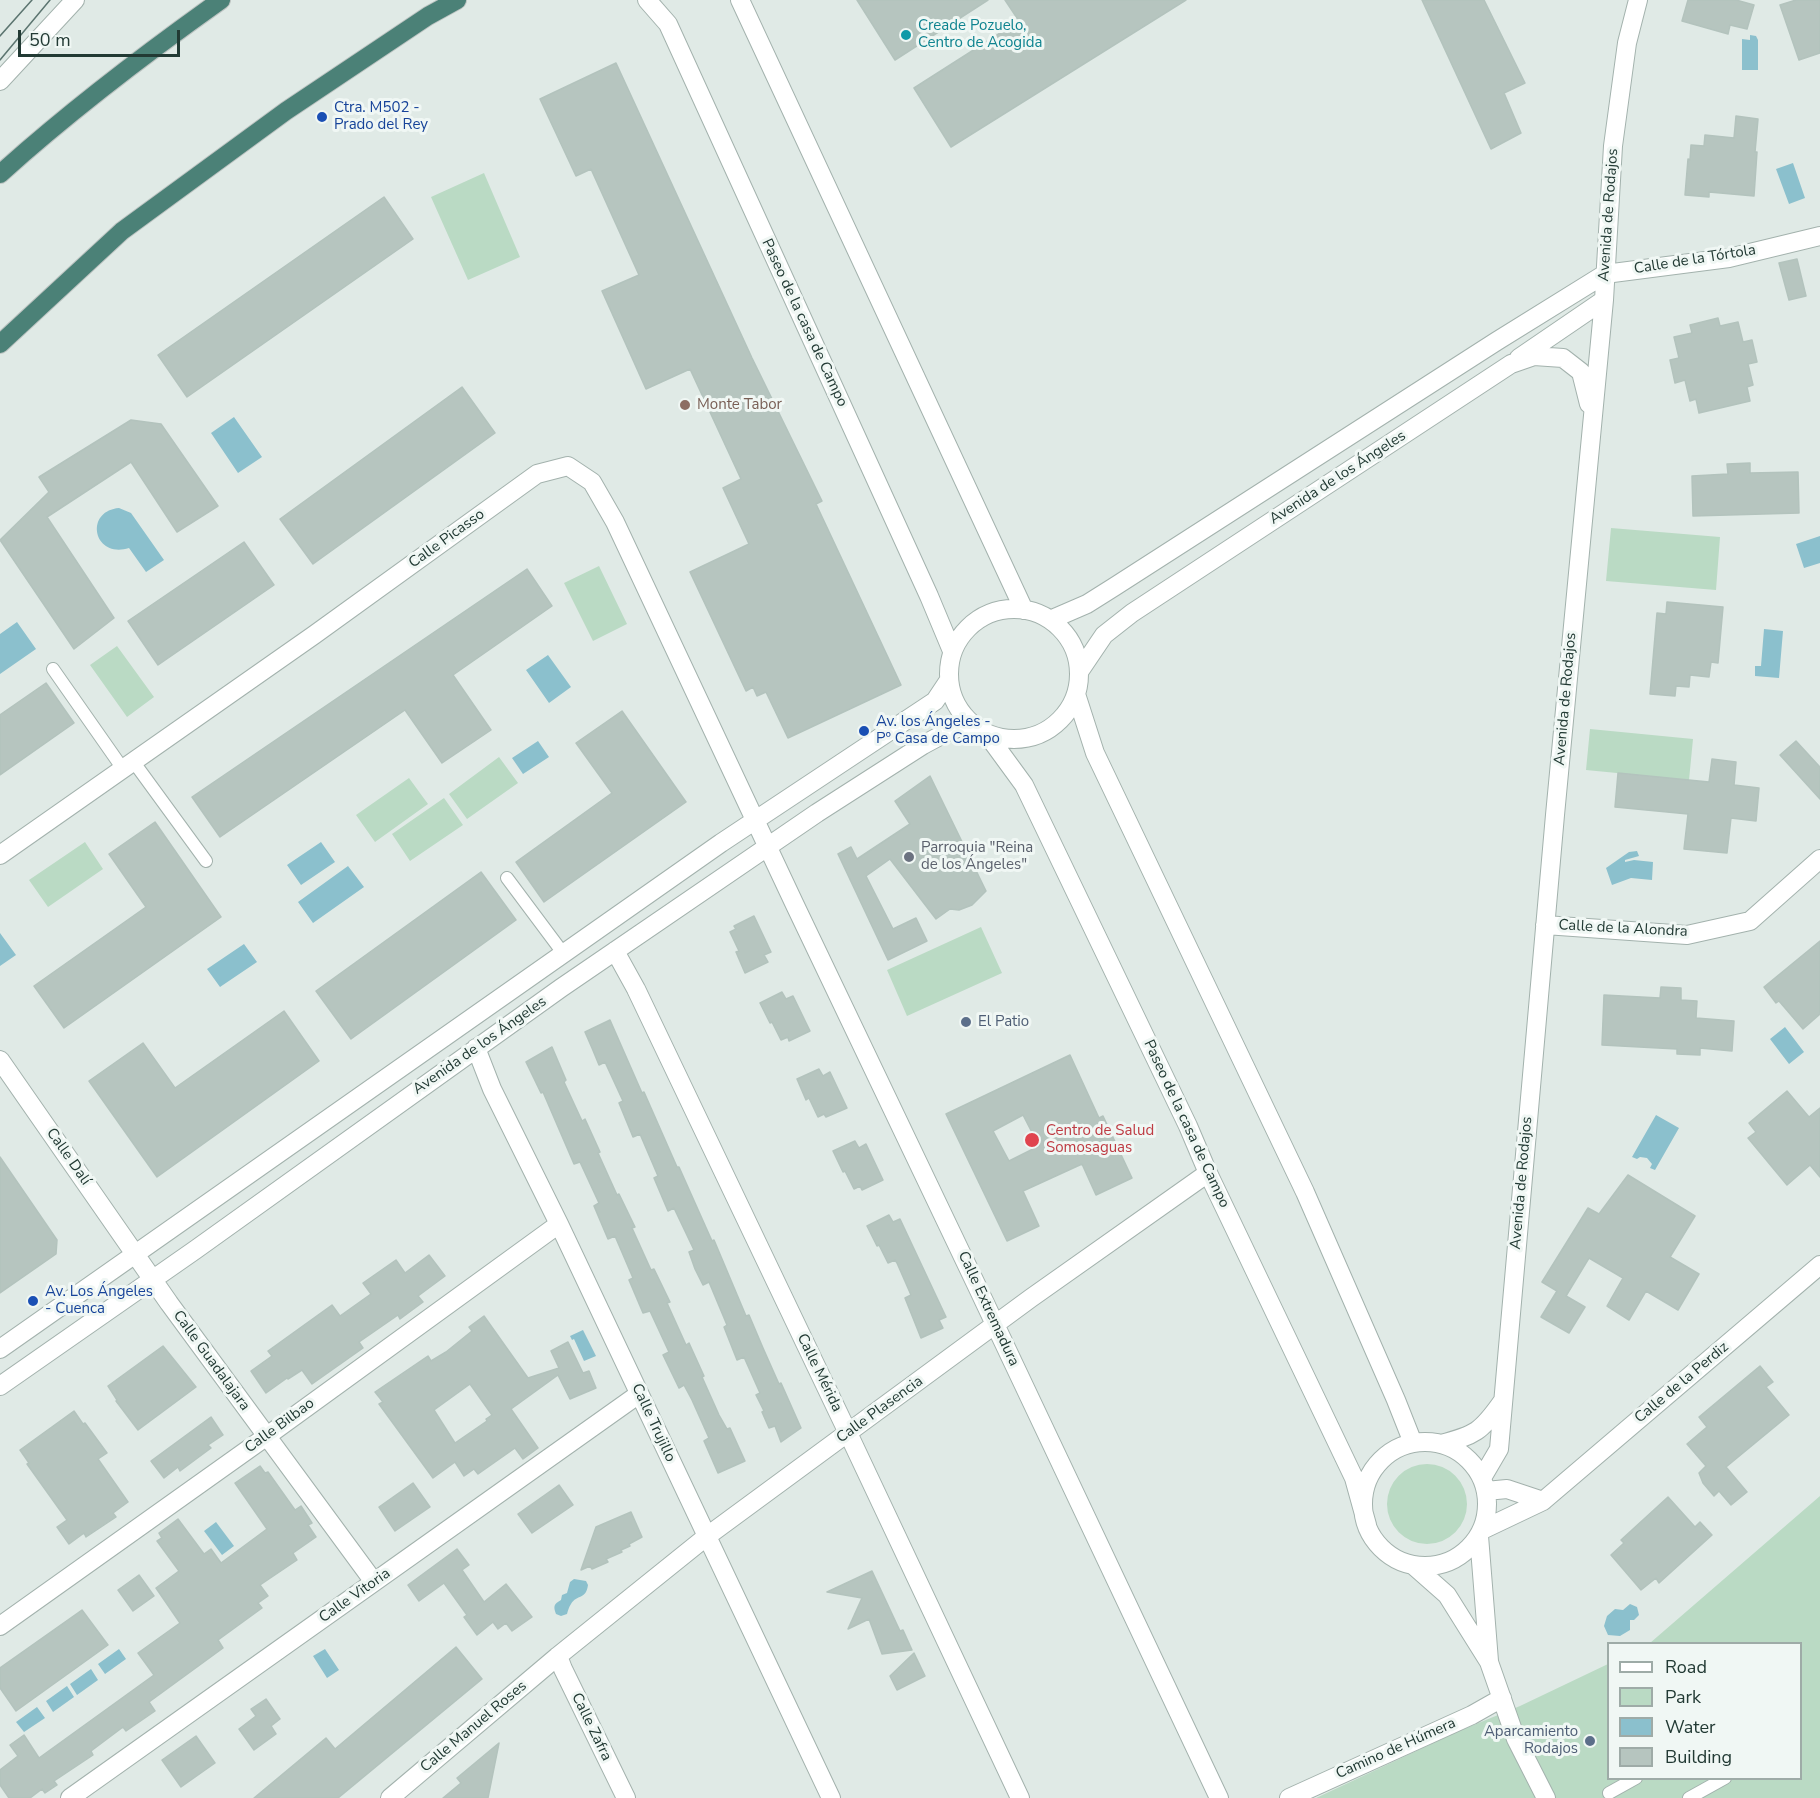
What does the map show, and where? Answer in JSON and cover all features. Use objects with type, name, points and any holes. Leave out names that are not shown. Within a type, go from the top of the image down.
[{"type":"highway","points":[[0,174],[93,95],[222,0]]},
{"type":"highway","points":[[0,344],[122,231],[286,111],[428,16],[457,0]]},
{"type":"highway","points":[[0,157],[33,144]]},
{"type":"street","points":[[0,81],[75,0]]},
{"type":"street","name":"Paseo de la casa de Campo","points":[[647,0],[668,24],[952,651]]},
{"type":"street","points":[[740,0],[1024,609]]},
{"type":"street","name":"Avenida de Rodajos","points":[[1484,1485],[1499,1449],[1545,925],[1604,300],[1613,146],[1627,43],[1638,0]]},
{"type":"street","name":"Calle de la Tórtola","points":[[1605,274],[1729,258],[1820,236]]},
{"type":"street","name":"Avenida de los Ángeles","points":[[1050,620],[1087,604],[1605,274]]},
{"type":"street","points":[[1510,364],[1604,300]]},
{"type":"street","name":"Avenida de los Ángeles","points":[[1079,672],[1104,635],[1132,613],[1510,364],[1534,356],[1563,358],[1581,372],[1592,416]]},
{"type":"street","name":"Calle Picasso","points":[[0,855],[324,628],[537,474],[568,466],[592,482],[615,522],[756,820]]},
{"type":"street","points":[[1024,609],[1050,620],[1065,634],[1075,652],[1079,672],[1076,694],[1066,714],[1049,729],[1029,738],[1007,739],[979,728],[960,711],[952,696],[949,665],[952,651],[964,632],[981,618],[1002,610],[1024,609]]},
{"type":"street","name":"Avenida de los Ángeles","points":[[0,1349],[563,953],[756,820],[935,701],[949,680]]},
{"type":"street","points":[[1076,694],[1095,753],[1305,1192],[1413,1443]]},
{"type":"street","name":"Paseo de la casa de Campo","points":[[979,728],[1024,785],[1354,1478],[1367,1525]]},
{"type":"street","name":"Avenida de los Ángeles","points":[[0,1386],[476,1048],[817,813],[923,745],[949,731],[979,728]]},
{"type":"street","name":"Calle Extremadura","points":[[756,820],[1219,1798]]},
{"type":"street","name":"Calle de la Alondra","points":[[1545,925],[1687,935],[1750,921],[1820,859]]},
{"type":"street","name":"Calle Mérida","points":[[615,951],[636,988],[1020,1798]]},
{"type":"street","name":"Calle Trujillo","points":[[476,1048],[492,1089],[559,1224],[831,1798]]},
{"type":"street","name":"Calle Dalí","points":[[0,1059],[135,1254]]},
{"type":"street","name":"Calle Plasencia","points":[[558,1656],[706,1537],[1031,1298],[1208,1173]]},
{"type":"street","name":"Calle Bilbao","points":[[0,1626],[559,1224]]},
{"type":"street","name":"Calle Guadalajara","points":[[135,1254],[374,1582]]},
{"type":"street","name":"Calle de la Perdiz","points":[[1480,1533],[1544,1501],[1820,1265]]},
{"type":"street","name":"Calle Vitoria","points":[[70,1798],[639,1394]]},
{"type":"street","points":[[1441,1444],[1469,1436],[1491,1418],[1503,1400]]},
{"type":"street","points":[[1413,1443],[1441,1444],[1458,1451],[1472,1463],[1484,1485],[1487,1511],[1480,1533],[1467,1551],[1450,1561],[1432,1566],[1413,1565],[1393,1557],[1377,1543],[1367,1525],[1363,1504],[1367,1483],[1378,1464],[1394,1451],[1413,1443]]},
{"type":"street","points":[[1484,1485],[1507,1489],[1544,1501]]},
{"type":"street","points":[[1480,1533],[1489,1662]]},
{"type":"street","points":[[1413,1565],[1447,1595],[1489,1662],[1516,1739],[1546,1798]]},
{"type":"street","name":"Calle Manuel Roses","points":[[390,1798],[558,1656]]},
{"type":"street","name":"Calle Zafra","points":[[558,1656],[626,1798]]},
{"type":"street","name":"Camino de Húmera","points":[[1289,1798],[1472,1715],[1502,1698]]},
{"type":"lane","points":[[53,669],[206,861]]},
{"type":"lane","points":[[507,878],[563,953]]},
{"type":"lane","points":[[1609,1793],[1634,1780]]},
{"type":"lane","points":[[1689,1798],[1723,1780]]},
{"type":"green space","points":[[484,173],[520,257],[468,280],[431,197]]},
{"type":"green space","points":[[1611,528],[1720,537],[1716,590],[1606,581]]},
{"type":"green space","points":[[599,566],[627,624],[593,641],[564,583]]},
{"type":"green space","points":[[117,646],[154,697],[127,717],[90,665]]},
{"type":"green space","points":[[1590,729],[1693,739],[1689,780],[1586,770]]},
{"type":"green space","points":[[499,757],[518,783],[467,819],[449,794]]},
{"type":"green space","points":[[409,778],[428,804],[375,842],[356,815]]},
{"type":"green space","points":[[444,798],[463,825],[410,861],[392,834]]},
{"type":"green space","points":[[85,842],[103,869],[48,907],[29,880]]},
{"type":"green space","points":[[981,927],[1002,973],[907,1016],[887,970]]},
{"type":"green space","points":[[1427,1464],[1442,1467],[1455,1476],[1464,1489],[1467,1504],[1464,1519],[1455,1532],[1442,1541],[1427,1544],[1412,1541],[1399,1532],[1390,1519],[1387,1504],[1390,1489],[1399,1476],[1412,1467]]},
{"type":"green space","points":[[1820,1496],[1820,1798],[1316,1798],[1607,1664],[1607,1780],[1802,1780],[1802,1642],[1651,1642]]},
{"type":"water","points":[[1750,35],[1756,36],[1758,40],[1758,70],[1742,70],[1742,39],[1750,40]]},
{"type":"water","points":[[1793,163],[1805,198],[1789,204],[1776,169]]},
{"type":"water","points":[[234,417],[262,457],[238,473],[211,433]]},
{"type":"water","points":[[119,508],[131,513],[164,560],[146,572],[129,548],[117,550],[107,547],[97,533],[97,525],[101,517],[108,511]]},
{"type":"water","points":[[1820,536],[1820,563],[1804,568],[1796,544]]},
{"type":"water","points":[[17,622],[36,649],[0,674],[0,634]]},
{"type":"water","points":[[1764,629],[1783,631],[1779,678],[1755,676],[1755,666],[1761,666]]},
{"type":"water","points":[[548,655],[571,687],[549,703],[526,670]]},
{"type":"water","points":[[538,741],[549,757],[523,774],[512,758]]},
{"type":"water","points":[[321,842],[335,862],[301,885],[287,865]]},
{"type":"water","points":[[1637,851],[1639,856],[1625,860],[1625,862],[1634,860],[1653,862],[1652,880],[1631,878],[1612,885],[1606,868],[1629,852]]},
{"type":"water","points":[[348,866],[364,887],[313,923],[298,902]]},
{"type":"water","points":[[0,933],[16,955],[0,966]]},
{"type":"water","points":[[244,944],[257,962],[220,987],[207,969]]},
{"type":"water","points":[[1785,1027],[1804,1052],[1789,1064],[1770,1039]]},
{"type":"water","points":[[1656,1115],[1679,1128],[1655,1170],[1650,1168],[1652,1164],[1647,1158],[1632,1157]]},
{"type":"water","points":[[583,1330],[596,1356],[584,1361],[574,1339],[572,1340],[570,1336]]},
{"type":"water","points":[[216,1522],[234,1546],[222,1555],[204,1531]]},
{"type":"water","points":[[574,1579],[586,1581],[587,1590],[573,1601],[567,1614],[561,1616],[556,1614],[555,1606],[561,1600],[562,1595],[567,1593],[570,1582]]},
{"type":"water","points":[[1630,1604],[1637,1607],[1639,1615],[1634,1620],[1630,1620],[1630,1630],[1620,1636],[1608,1635],[1604,1626],[1607,1616],[1615,1609],[1623,1610]]},
{"type":"water","points":[[119,1649],[126,1659],[105,1674],[98,1664]]},
{"type":"water","points":[[325,1649],[339,1670],[327,1678],[313,1656]]},
{"type":"water","points":[[91,1669],[98,1680],[77,1695],[70,1684]]},
{"type":"water","points":[[67,1686],[74,1697],[53,1712],[46,1701]]},
{"type":"water","points":[[37,1707],[45,1718],[24,1732],[16,1722]]},
{"type":"building","name":"Creade Pozuelo, Centro de Acogida","points":[[857,0],[988,0],[895,60]]},
{"type":"building","points":[[1005,0],[1186,0],[951,147],[914,88],[1019,21]]},
{"type":"building","points":[[1422,0],[1484,0],[1525,83],[1504,93],[1521,133],[1491,149]]},
{"type":"building","points":[[1688,0],[1736,0],[1754,5],[1747,29],[1730,25],[1728,34],[1682,21]]},
{"type":"building","points":[[1796,0],[1820,0],[1820,53],[1799,60],[1780,5]]},
{"type":"building","points":[[616,63],[752,358],[822,501],[816,504],[901,685],[788,738],[766,692],[757,696],[753,687],[746,691],[690,572],[749,544],[723,488],[741,479],[690,369],[646,389],[602,291],[639,275],[591,169],[576,176],[540,99]]},
{"type":"building","points":[[1736,116],[1758,119],[1754,196],[1709,192],[1709,197],[1685,195],[1691,145],[1704,146],[1705,135],[1734,138]]},
{"type":"building","points":[[384,197],[413,239],[187,397],[158,355]]},
{"type":"building","points":[[1797,259],[1806,296],[1789,300],[1779,263]]},
{"type":"building","points":[[1718,318],[1720,326],[1738,322],[1743,342],[1752,340],[1757,362],[1748,364],[1753,385],[1747,387],[1750,401],[1699,413],[1696,399],[1690,401],[1685,380],[1675,383],[1670,360],[1679,358],[1674,337],[1692,333],[1690,325]]},
{"type":"building","points":[[462,387],[495,433],[313,564],[280,519]]},
{"type":"building","points":[[131,420],[161,424],[218,506],[177,532],[131,462],[47,517],[114,618],[74,649],[0,540],[49,492],[39,477]]},
{"type":"building","points":[[1750,463],[1750,473],[1798,472],[1799,513],[1693,516],[1692,476],[1728,474],[1727,464]]},
{"type":"building","points":[[244,542],[274,585],[158,665],[128,621]]},
{"type":"building","points":[[527,569],[552,606],[453,675],[491,730],[442,763],[405,710],[220,837],[192,797]]},
{"type":"building","points":[[1667,602],[1723,607],[1718,663],[1711,662],[1709,677],[1690,675],[1689,687],[1676,686],[1675,696],[1650,694],[1657,613],[1666,614]]},
{"type":"building","points":[[46,683],[74,723],[0,775],[0,715]]},
{"type":"building","points":[[622,711],[686,802],[544,902],[516,862],[612,793],[576,743]]},
{"type":"building","points":[[1796,741],[1820,767],[1820,799],[1780,755]]},
{"type":"building","points":[[1712,759],[1736,762],[1734,785],[1759,788],[1756,821],[1731,818],[1727,853],[1684,849],[1688,814],[1615,807],[1618,773],[1709,782]]},
{"type":"building","points":[[930,776],[986,891],[972,905],[959,910],[950,909],[936,919],[890,859],[866,876],[893,929],[916,918],[927,941],[888,960],[838,854],[851,847],[857,859],[910,824],[895,801]]},
{"type":"building","points":[[155,822],[221,917],[64,1028],[34,986],[146,907],[109,854]]},
{"type":"building","points":[[481,872],[516,920],[351,1039],[316,991]]},
{"type":"building","points":[[754,916],[771,952],[764,955],[768,962],[745,973],[736,952],[739,951],[730,932],[736,929],[734,926]]},
{"type":"building","points":[[1820,941],[1820,1014],[1803,1029],[1779,1001],[1776,1003],[1764,987]]},
{"type":"building","points":[[1661,987],[1681,988],[1681,1000],[1697,1001],[1696,1018],[1734,1021],[1732,1051],[1700,1048],[1700,1055],[1677,1054],[1677,1049],[1602,1045],[1604,995],[1660,998]]},
{"type":"building","points":[[782,992],[786,999],[793,996],[810,1031],[789,1041],[788,1037],[781,1040],[760,1003]]},
{"type":"building","points":[[284,1011],[319,1061],[157,1177],[89,1081],[143,1043],[175,1088]]},
{"type":"building","points":[[610,1020],[642,1093],[644,1092],[712,1241],[714,1240],[746,1316],[749,1315],[801,1428],[781,1442],[775,1426],[769,1428],[762,1412],[764,1411],[756,1395],[760,1393],[744,1357],[737,1360],[724,1327],[727,1325],[709,1282],[703,1285],[695,1269],[689,1252],[694,1250],[674,1208],[668,1211],[654,1178],[658,1176],[640,1134],[633,1137],[619,1103],[623,1101],[605,1062],[599,1065],[585,1032]]},
{"type":"building","points":[[552,1047],[566,1080],[564,1082],[582,1121],[585,1119],[617,1195],[619,1194],[635,1227],[632,1228],[651,1270],[654,1269],[670,1302],[667,1303],[686,1345],[689,1343],[704,1376],[702,1377],[719,1415],[727,1429],[730,1428],[745,1461],[718,1473],[704,1441],[709,1438],[692,1400],[684,1385],[679,1388],[663,1355],[669,1352],[650,1311],[643,1313],[629,1280],[633,1278],[615,1236],[608,1239],[594,1206],[599,1203],[580,1162],[574,1164],[543,1092],[541,1093],[526,1062]]},
{"type":"building","points":[[1070,1055],[1099,1118],[1103,1116],[1132,1178],[1096,1195],[1082,1164],[1023,1191],[1039,1226],[1007,1241],[946,1114]],"holes":[[[1023,1115],[1039,1146],[1009,1161],[993,1131]]]},
{"type":"building","points":[[819,1069],[823,1076],[830,1072],[847,1108],[826,1117],[824,1114],[818,1117],[809,1098],[806,1100],[797,1079]]},
{"type":"building","points":[[1787,1091],[1809,1117],[1820,1108],[1820,1177],[1810,1165],[1787,1185],[1748,1138],[1756,1132],[1749,1123]]},
{"type":"building","points":[[855,1141],[859,1148],[866,1144],[883,1180],[862,1190],[860,1186],[854,1189],[833,1151]]},
{"type":"building","points":[[0,1157],[57,1240],[56,1254],[0,1293]]},
{"type":"building","points":[[1628,1175],[1695,1216],[1670,1257],[1699,1274],[1678,1310],[1646,1291],[1629,1320],[1607,1306],[1623,1278],[1589,1258],[1566,1296],[1585,1307],[1569,1333],[1541,1317],[1557,1291],[1542,1282],[1588,1208],[1599,1214]]},
{"type":"building","points":[[889,1215],[893,1222],[900,1219],[946,1317],[939,1320],[943,1328],[921,1338],[905,1298],[911,1295],[897,1263],[895,1260],[888,1263],[867,1226]]},
{"type":"building","points":[[429,1255],[445,1276],[418,1296],[423,1302],[400,1319],[398,1315],[359,1342],[363,1348],[312,1384],[302,1370],[266,1393],[251,1371],[272,1356],[268,1351],[332,1305],[340,1316],[371,1294],[363,1283],[396,1260],[405,1273]]},
{"type":"building","points":[[484,1316],[528,1378],[559,1368],[551,1351],[568,1342],[583,1373],[589,1371],[596,1388],[570,1399],[558,1375],[511,1409],[538,1448],[523,1459],[515,1448],[478,1474],[474,1469],[464,1476],[455,1462],[433,1478],[379,1404],[383,1402],[375,1392],[428,1356],[431,1361],[446,1352],[472,1331],[469,1327]],"holes":[[[470,1384],[492,1415],[455,1443],[434,1410]]]},
{"type":"building","points":[[163,1346],[196,1387],[138,1430],[116,1401],[108,1386]]},
{"type":"building","points":[[1760,1366],[1773,1382],[1766,1387],[1789,1415],[1726,1467],[1747,1492],[1731,1505],[1719,1491],[1714,1496],[1703,1483],[1699,1473],[1706,1466],[1687,1444],[1707,1427],[1699,1417]]},
{"type":"building","points":[[74,1411],[107,1453],[98,1459],[128,1502],[113,1513],[116,1517],[86,1537],[84,1533],[69,1544],[57,1527],[67,1520],[27,1464],[29,1463],[20,1450]]},
{"type":"building","points":[[211,1417],[223,1435],[208,1445],[211,1448],[180,1471],[178,1467],[164,1478],[151,1461]]},
{"type":"building","points":[[260,1466],[265,1473],[268,1472],[295,1510],[301,1506],[312,1523],[308,1525],[316,1537],[293,1553],[297,1560],[260,1585],[268,1596],[258,1603],[262,1608],[218,1640],[223,1648],[149,1702],[155,1711],[126,1731],[123,1727],[91,1751],[93,1755],[54,1781],[57,1785],[45,1793],[42,1789],[30,1798],[9,1798],[0,1785],[0,1770],[18,1756],[10,1745],[24,1735],[39,1758],[154,1675],[138,1653],[180,1623],[156,1588],[179,1571],[157,1541],[162,1538],[159,1533],[178,1519],[204,1554],[211,1549],[221,1563],[267,1529],[235,1483]]},
{"type":"building","points":[[413,1483],[430,1507],[395,1531],[379,1507]]},
{"type":"building","points":[[559,1485],[573,1505],[532,1533],[518,1514]]},
{"type":"building","points":[[1668,1497],[1695,1527],[1700,1522],[1712,1535],[1659,1583],[1656,1578],[1641,1590],[1611,1555],[1624,1543],[1621,1540]]},
{"type":"building","points":[[631,1512],[642,1537],[621,1550],[622,1552],[606,1559],[608,1562],[592,1569],[590,1566],[581,1570],[596,1527]]},
{"type":"building","points":[[457,1549],[469,1565],[462,1570],[484,1602],[506,1584],[532,1617],[512,1631],[506,1623],[498,1629],[493,1622],[477,1635],[464,1617],[467,1615],[444,1583],[419,1601],[408,1585]]},
{"type":"building","points":[[872,1571],[900,1631],[903,1630],[912,1650],[882,1654],[869,1619],[848,1629],[862,1598],[827,1592]]},
{"type":"building","points":[[139,1575],[154,1596],[133,1611],[118,1590]]},
{"type":"building","points":[[82,1610],[108,1645],[16,1711],[0,1688],[0,1668]]},
{"type":"building","points":[[456,1647],[482,1679],[338,1798],[254,1798],[326,1738],[335,1749]]},
{"type":"building","points":[[914,1653],[925,1676],[897,1690],[890,1676]]},
{"type":"building","points":[[266,1699],[280,1719],[271,1726],[276,1734],[254,1750],[239,1729],[256,1716],[251,1709]]},
{"type":"building","points":[[196,1736],[215,1763],[181,1787],[162,1760]]},
{"type":"building","points":[[499,1743],[488,1798],[443,1798],[461,1783],[457,1778]]},
{"type":"tram line","points":[[0,36],[32,0]]},
{"type":"tram line","points":[[0,60],[50,0]]},
{"type":"place","name":"Creade Pozuelo, Centro de Acogida","points":[[906,35]]},
{"type":"place","name":"Ctra. M502 - Prado del Rey","points":[[322,117]]},
{"type":"place","name":"Monte Tabor","points":[[685,405]]},
{"type":"place","name":"Av. los Ángeles - Pº Casa de Campo","points":[[864,731]]},
{"type":"place","name":"Parroquia \"Reina de los Ángeles\"","points":[[909,857]]},
{"type":"place","name":"El Patio","points":[[966,1022]]},
{"type":"place","name":"Centro de Salud Somosaguas","points":[[1032,1140]]},
{"type":"place","name":"Av. Los Ángeles - Cuenca","points":[[33,1301]]},
{"type":"place","name":"Aparcamiento Rodajos","points":[[1590,1741]]}]
